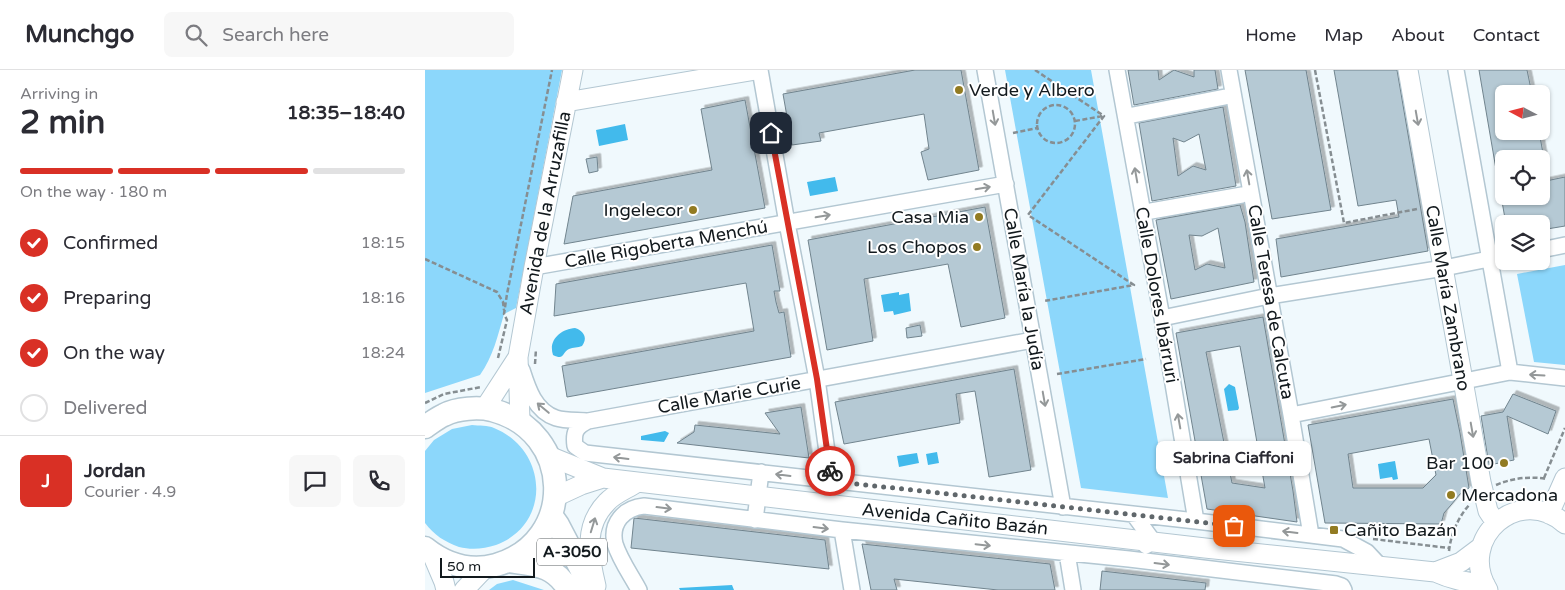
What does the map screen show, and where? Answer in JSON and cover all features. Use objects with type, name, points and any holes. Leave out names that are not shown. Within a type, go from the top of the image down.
[{"type":"highway","points":[[427,418],[471,408],[485,408],[504,413],[520,421],[536,435],[549,456],[555,476],[553,506],[541,534],[528,548],[508,561],[486,567],[464,567],[436,557],[428,551]]},
{"type":"highway","name":"A-3050","points":[[553,506],[558,525],[592,590]]},
{"type":"highway","name":"A-3050","points":[[508,561],[544,567],[562,580],[569,590]]},
{"type":"main road","name":"Avenida de la Arruzafilla","points":[[520,421],[518,357],[573,70]]},
{"type":"main road","points":[[566,102],[758,70]]},
{"type":"main road","name":"Calle María Zambrano","points":[[1408,70],[1481,482],[1488,510],[1496,523]]},
{"type":"main road","name":"Avenida de la Arruzafilla","points":[[485,408],[518,357]]},
{"type":"main road","name":"Avenida Cañito Bazán","points":[[549,456],[603,478],[636,483],[1435,572],[1460,582],[1486,587]]},
{"type":"main road","name":"Avenida Cañito Bazán","points":[[553,506],[581,485],[603,478]]},
{"type":"main road","points":[[1549,514],[1565,478]]},
{"type":"main road","points":[[597,590],[590,561],[589,539],[596,516],[607,501],[636,483]]},
{"type":"main road","points":[[1486,587],[1479,566],[1481,547],[1487,534],[1496,523],[1504,517],[1534,510],[1549,514],[1565,524]]},
{"type":"main road","name":"Avenida Cañito Bazán","points":[[1435,572],[1461,562],[1481,547]]},
{"type":"main road","points":[[428,551],[445,582],[446,590]]},
{"type":"main road","points":[[464,590],[486,567]]},
{"type":"street","points":[[758,70],[817,379],[831,481]]},
{"type":"street","name":"Calle María la Judía","points":[[985,70],[1063,507]]},
{"type":"street","name":"Calle Dolores Ibárruri","points":[[1117,70],[1162,318],[1196,521]]},
{"type":"street","name":"Calle Teresa de Calcuta","points":[[1229,70],[1311,535]]},
{"type":"street","points":[[1456,70],[1495,248]]},
{"type":"street","points":[[1133,115],[1225,97]]},
{"type":"street","name":"Calle Rigoberta Menchú","points":[[534,267],[1006,184]]},
{"type":"street","points":[[1151,211],[1242,195]]},
{"type":"street","points":[[1550,248],[1565,246]]},
{"type":"street","points":[[1162,318],[1269,296],[1444,268],[1495,257]]},
{"type":"street","points":[[1498,270],[1510,372]]},
{"type":"street","name":"Calle Marie Curie","points":[[518,357],[530,394],[539,407],[556,418],[588,421],[1033,340]]},
{"type":"street","points":[[1291,414],[1510,372],[1565,378]]},
{"type":"street","name":"Avenida Cañito Bazán","points":[[588,421],[580,425],[576,430],[574,438],[575,446],[585,453],[1343,539],[1367,552],[1381,567]]},
{"type":"street","points":[[755,520],[761,472]]},
{"type":"street","name":"Avenida Cañito Bazán","points":[[639,590],[615,543],[615,532],[619,518],[629,509],[636,506],[1336,584],[1342,586],[1344,590]]},
{"type":"street","points":[[1129,560],[1153,541],[1134,515]]},
{"type":"street","points":[[842,530],[852,590]]},
{"type":"street","points":[[1067,553],[1073,590]]},
{"type":"path","points":[[504,314],[552,70]]},
{"type":"path","points":[[1035,70],[1104,116]]},
{"type":"path","points":[[1315,70],[1344,223],[1423,208]]},
{"type":"path","points":[[1059,105],[1067,109],[1075,121],[1074,131],[1070,137],[1059,143],[1053,143],[1044,139],[1039,134],[1037,128],[1037,119],[1042,111],[1052,106],[1059,105]]},
{"type":"path","points":[[1075,121],[1104,116]]},
{"type":"path","points":[[1044,301],[1134,285],[1028,215],[1104,116]]},
{"type":"path","points":[[1013,133],[1037,128]]},
{"type":"path","points":[[425,259],[497,292],[503,302],[504,314],[507,320],[496,365]]},
{"type":"path","points":[[1057,374],[1147,359]]},
{"type":"path","points":[[427,418],[444,394],[484,385]]},
{"type":"path","points":[[1544,478],[1565,428]]},
{"type":"path","points":[[1370,539],[1449,548]]},
{"type":"shaded area","points":[[425,70],[562,70],[516,308],[504,314],[492,353],[480,375],[425,393]]},
{"type":"shaded area","points":[[1005,70],[1091,70],[1168,498],[1081,488]]},
{"type":"shaded area","points":[[625,124],[628,140],[599,146],[596,130]]},
{"type":"shaded area","points":[[835,177],[838,191],[810,196],[807,182]]},
{"type":"shaded area","points":[[1565,265],[1565,365],[1534,362],[1517,274],[1550,270],[1550,268]]},
{"type":"shaded area","points":[[899,292],[899,295],[909,293],[911,311],[894,315],[893,311],[884,312],[881,295]]},
{"type":"shaded area","points":[[575,328],[584,335],[585,340],[582,346],[567,350],[561,357],[553,355],[552,345],[557,336]]},
{"type":"shaded area","points":[[1229,384],[1235,387],[1238,410],[1228,411],[1224,389]]},
{"type":"shaded area","points":[[472,425],[492,427],[512,438],[525,453],[533,469],[536,487],[534,505],[527,521],[514,535],[496,545],[477,549],[459,547],[449,543],[436,535],[425,523],[425,451],[434,440],[452,429]]},
{"type":"shaded area","points":[[665,431],[669,433],[664,442],[641,440],[641,436]]},
{"type":"shaded area","points":[[937,452],[939,463],[928,465],[926,454]]},
{"type":"shaded area","points":[[917,453],[919,463],[899,467],[897,456]]},
{"type":"shaded area","points":[[1395,461],[1398,479],[1393,480],[1392,477],[1380,479],[1378,464]]},
{"type":"shaded area","points":[[513,580],[544,590],[489,590],[497,584]]},
{"type":"shaded area","points":[[732,585],[734,590],[680,590],[679,588]]},
{"type":"building","points":[[915,70],[961,70],[979,170],[928,180],[921,152],[929,149],[924,114],[819,133],[821,141],[792,145],[783,94]]},
{"type":"building","points":[[1128,70],[1158,70],[1159,80],[1174,70],[1194,77],[1194,70],[1215,70],[1218,89],[1134,105]]},
{"type":"building","points":[[1245,70],[1306,70],[1331,210],[1272,219]]},
{"type":"building","points":[[1334,70],[1397,70],[1428,251],[1281,277],[1276,239],[1399,217],[1396,200],[1358,206]]},
{"type":"building","points":[[1479,70],[1527,70],[1530,85],[1495,85],[1495,140],[1541,140],[1542,150],[1495,150],[1495,163]]},
{"type":"building","points":[[745,100],[765,208],[564,244],[573,196],[712,170],[701,109]]},
{"type":"building","points":[[1223,107],[1236,186],[1152,201],[1139,123]],"holes":[[[1199,134],[1206,170],[1193,166],[1178,176],[1173,138],[1184,142]]]},
{"type":"building","points":[[597,157],[598,171],[589,173],[586,159]]},
{"type":"building","points":[[1565,177],[1565,226],[1550,228],[1550,215],[1504,215],[1503,205],[1550,205],[1550,180]]},
{"type":"building","points":[[1240,205],[1245,222],[1254,282],[1171,299],[1156,220]],"holes":[[[1218,228],[1225,268],[1207,264],[1195,270],[1189,235],[1202,236]]]},
{"type":"building","points":[[985,207],[1005,318],[961,327],[948,264],[864,279],[873,341],[827,350],[808,240]]},
{"type":"building","points":[[772,245],[780,291],[774,291],[779,313],[784,312],[791,357],[567,397],[562,366],[754,331],[746,283],[554,316],[556,284]]},
{"type":"building","points":[[1263,317],[1297,522],[1207,509],[1176,333]],"holes":[[[1240,346],[1265,488],[1232,483],[1206,352]]]},
{"type":"building","points":[[920,325],[922,336],[907,338],[906,328]]},
{"type":"building","points":[[1014,369],[1031,470],[989,477],[975,391],[956,394],[960,423],[844,444],[835,402]]},
{"type":"building","points":[[1513,394],[1556,411],[1548,434],[1507,416],[1514,460],[1489,465],[1481,416],[1503,412]]},
{"type":"building","points":[[1453,399],[1469,488],[1460,494],[1444,513],[1441,524],[1325,523],[1308,425]],"holes":[[[1429,439],[1436,475],[1423,488],[1353,488],[1348,454]]]},
{"type":"building","points":[[801,407],[809,458],[677,443],[694,432],[695,425],[780,434],[765,413]]},
{"type":"building","points":[[634,518],[825,540],[829,569],[631,548]]},
{"type":"building","points":[[862,544],[1050,564],[1055,590],[998,590],[894,579],[897,590],[871,590]]},
{"type":"building","points":[[1102,571],[1206,583],[1205,590],[1100,590]]},
{"type":"way so far","points":[[830,471],[831,481],[1234,526]]},
{"type":"place","name":"Verde y Albero","points":[[959,90]]},
{"type":"place","name":"Ingelecor","points":[[693,210]]},
{"type":"place","name":"Casa Mia","points":[[979,217]]},
{"type":"place","name":"Los Chopos","points":[[977,247]]},
{"type":"place","name":"Bar 100","points":[[1504,463]]},
{"type":"place","name":"Mercadona","points":[[1451,495]]},
{"type":"place","name":"Sabrina Ciaffoni","points":[[1234,526]]},
{"type":"place","name":"Cañito Bazán","points":[[1334,530]]},
{"type":"route","points":[[771,133],[817,379],[830,471]]}]
